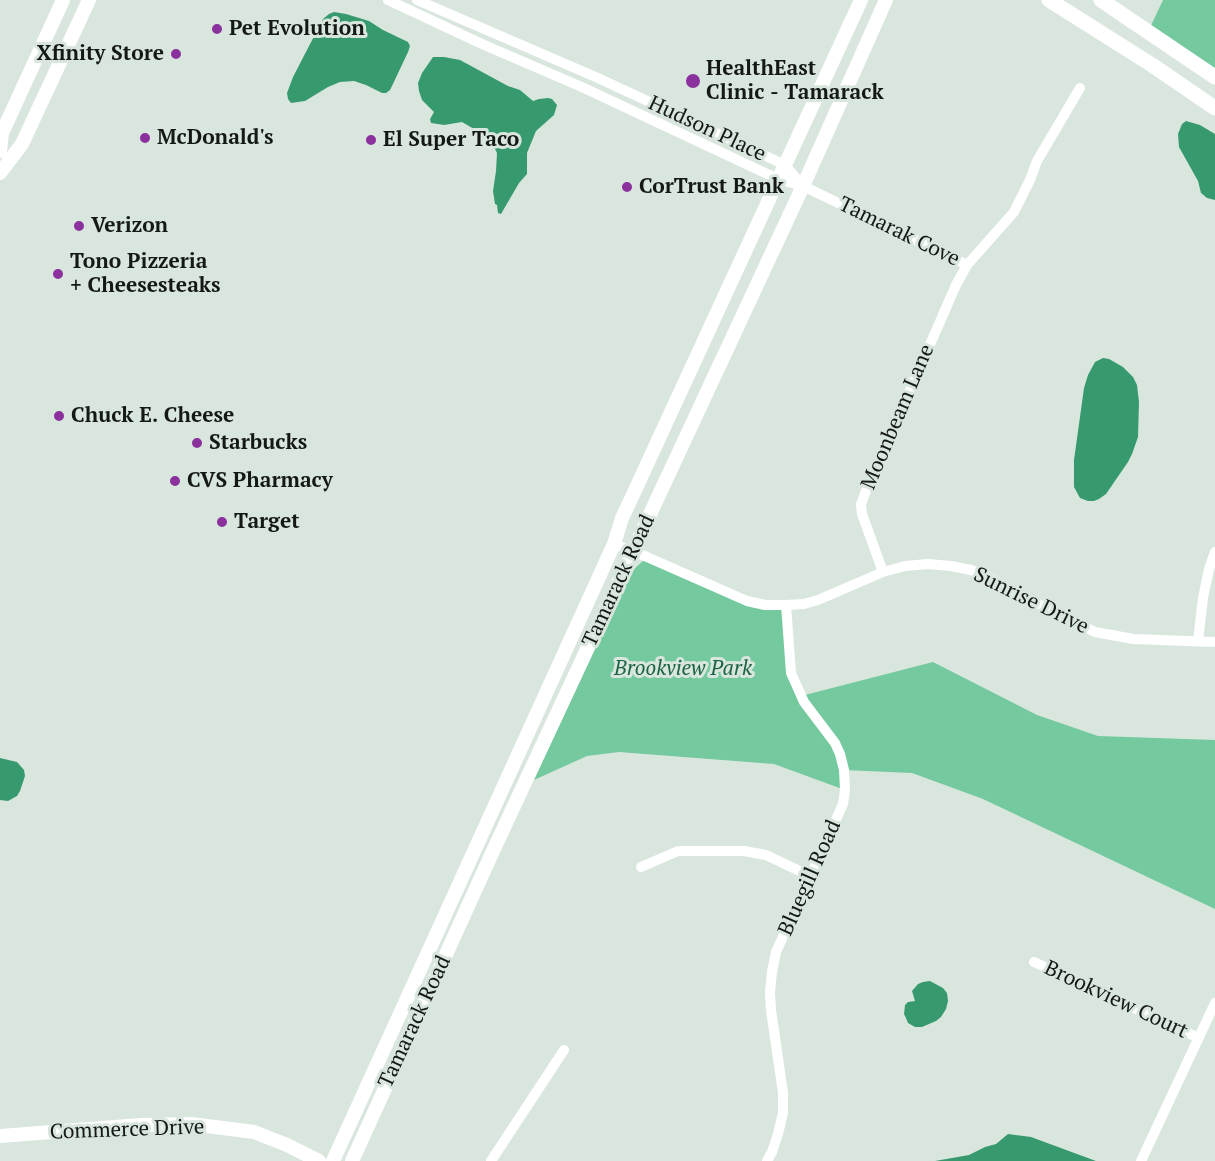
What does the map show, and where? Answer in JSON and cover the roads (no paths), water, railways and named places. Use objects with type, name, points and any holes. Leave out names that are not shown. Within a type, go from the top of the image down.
[{"type":"main road","points":[[1049,0],[1215,108]]},
{"type":"main road","points":[[1101,0],[1215,77]]},
{"type":"street","points":[[0,151],[2,133],[63,0]]},
{"type":"street","points":[[0,173],[22,144],[89,0]]},
{"type":"street","name":"Hudson Place","points":[[388,0],[591,91],[778,179],[803,186]]},
{"type":"street","name":"Hudson Place","points":[[417,0],[598,78],[784,165],[803,186]]},
{"type":"street","name":"Tamarack Road","points":[[333,1161],[614,544],[622,518],[861,0]]},
{"type":"street","name":"Tamarack Road","points":[[352,1161],[493,850],[803,186],[886,0]]},
{"type":"street","name":"Tamarak Cove","points":[[803,186],[967,266],[1014,212],[1037,161],[1080,88]]},
{"type":"street","name":"Moonbeam Lane","points":[[883,572],[862,514],[861,504],[956,285],[967,266]]},
{"type":"street","name":"Sunrise Drive","points":[[614,544],[747,602],[765,605],[804,604],[883,572],[905,566],[928,564],[961,568],[986,576],[1095,632],[1133,639],[1215,642]]},
{"type":"street","points":[[1198,642],[1203,598],[1215,552]]},
{"type":"street","name":"Bluegill Road","points":[[767,1161],[778,1134],[783,1113],[783,1093],[770,992],[776,952],[843,804],[845,790],[844,770],[835,743],[804,702],[791,673],[786,605]]},
{"type":"street","points":[[641,867],[678,851],[744,851],[766,855],[810,876]]},
{"type":"street","name":"Brookview Court","points":[[1034,962],[1199,1038]]},
{"type":"street","points":[[1141,1161],[1215,1003]]},
{"type":"street","points":[[491,1161],[564,1050]]},
{"type":"street","name":"Commerce Drive","points":[[0,1136],[141,1125],[191,1124],[254,1132],[319,1161]]},
{"type":"place","name":"Pet Evolution","points":[[217,29]]},
{"type":"place","name":"Xfinity Store","points":[[176,54]]},
{"type":"place","name":"HealthEast Clinic - Tamarack","points":[[693,81]]},
{"type":"place","name":"McDonald's","points":[[145,138]]},
{"type":"place","name":"El Super Taco","points":[[371,140]]},
{"type":"place","name":"CorTrust Bank","points":[[627,187]]},
{"type":"place","name":"Verizon","points":[[79,226]]},
{"type":"place","name":"Tono Pizzeria + Cheesesteaks","points":[[58,274]]},
{"type":"place","name":"Chuck E. Cheese","points":[[59,416]]},
{"type":"place","name":"Starbucks","points":[[197,443]]},
{"type":"place","name":"CVS Pharmacy","points":[[175,481]]},
{"type":"place","name":"Target","points":[[222,522]]},
{"type":"park label","name":"Brookview Park","points":[[683,669]]}]
